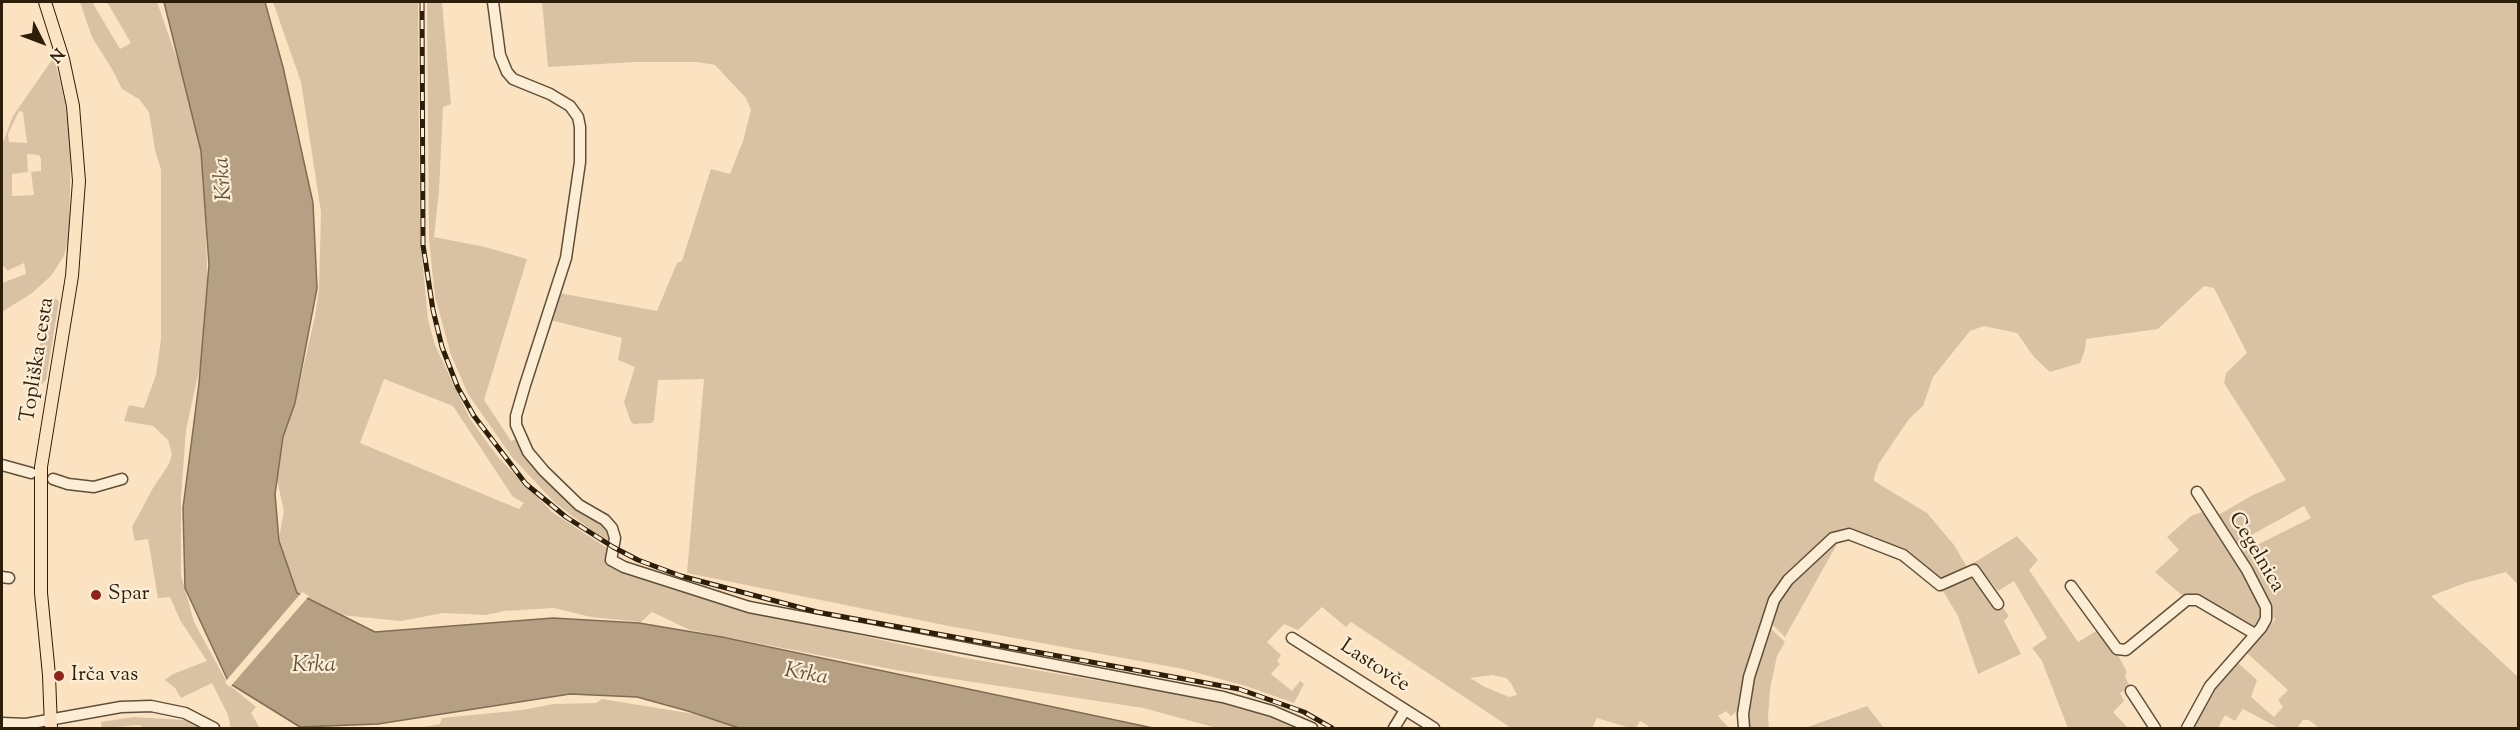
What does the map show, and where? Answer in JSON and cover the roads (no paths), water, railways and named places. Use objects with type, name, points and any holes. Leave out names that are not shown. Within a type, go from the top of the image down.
[{"type":"main road","name":"Topliška cesta","points":[[45,2],[63,59],[73,106],[79,181],[75,254],[41,467],[41,593],[51,723]]},
{"type":"street","points":[[493,2],[500,55],[507,72],[513,79],[526,86],[550,94],[570,105],[578,117],[580,127],[580,162],[566,258],[516,416],[516,425],[528,452],[544,471],[579,505],[604,520],[612,528],[615,538],[611,560],[624,567],[749,607],[1223,697],[1272,711],[1312,729]]},
{"type":"street","points":[[2,465],[30,473]]},
{"type":"street","points":[[53,479],[68,484],[94,487],[122,480]]},
{"type":"street","name":"Cegelnica","points":[[2187,729],[2210,686],[2266,619],[2266,607],[2247,570],[2197,492]]},
{"type":"street","points":[[1744,729],[1743,714],[1749,677],[1774,600],[1788,580],[1833,538],[1849,534],[1903,555],[1940,585],[1974,570],[1998,604]]},
{"type":"street","points":[[2071,586],[2117,649],[2126,650],[2187,600],[2197,600],[2255,634]]},
{"type":"street","name":"Lastovče","points":[[1292,638],[1434,729]]},
{"type":"street","points":[[2131,691],[2155,729]]},
{"type":"street","points":[[2,723],[51,723],[121,707],[151,706],[185,713],[213,729]]},
{"type":"street","points":[[1394,729],[1405,710]]},
{"type":"water","name":"Krka","points":[[164,2],[265,2],[283,67],[313,203],[317,288],[295,403],[283,437],[275,494],[279,541],[297,593],[375,632],[553,618],[639,623],[722,637],[1153,728],[739,728],[637,697],[570,694],[378,724],[300,727],[229,683],[185,588],[183,508],[199,383],[209,265],[201,151]]},
{"type":"railway","points":[[422,2],[423,245],[433,310],[442,347],[458,388],[474,416],[526,484],[566,517],[638,560],[681,576],[817,612],[1239,689],[1304,712],[1332,728]]},
{"type":"place","name":"Spar","points":[[96,595]]},
{"type":"place","name":"Irča vas","points":[[59,676]]}]
